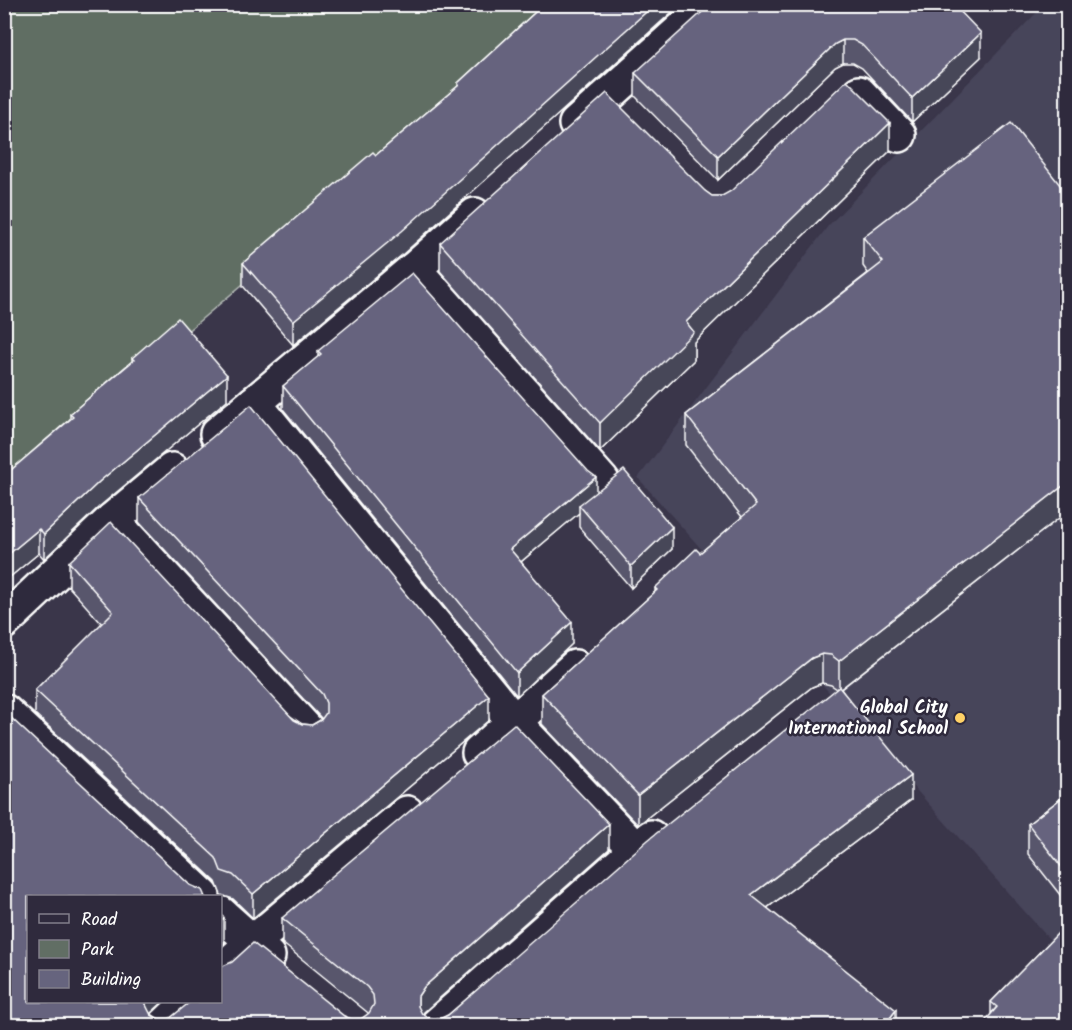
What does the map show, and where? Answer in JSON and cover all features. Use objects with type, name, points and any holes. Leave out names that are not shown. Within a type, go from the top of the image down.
[{"type":"street","points":[[555,142],[710,4]]},
{"type":"street","points":[[832,97],[848,81],[899,135]]},
{"type":"street","points":[[608,95],[632,119]]},
{"type":"street","points":[[4,622],[112,520],[414,269],[494,198]]},
{"type":"street","points":[[414,269],[602,481]]},
{"type":"street","points":[[254,403],[515,723],[636,850]]},
{"type":"street","points":[[112,520],[308,731]]},
{"type":"street","points":[[222,970],[515,723],[600,643]]},
{"type":"street","points":[[4,711],[200,895]]},
{"type":"street","points":[[436,1026],[673,820]]},
{"type":"street","points":[[222,915],[252,943],[295,977]]},
{"type":"street","points":[[164,1026],[188,1003]]},
{"type":"shaded area","name":"Global City International School","points":[[1044,5],[1067,5],[1067,959],[638,478],[828,226]]},
{"type":"green space","points":[[5,5],[567,5],[442,116],[5,485]]},
{"type":"building","points":[[544,4],[655,4],[402,231],[293,321],[243,263],[373,152],[376,155],[459,85],[458,83]]},
{"type":"building","points":[[711,4],[796,4],[801,10],[807,4],[953,4],[981,33],[912,98],[862,45],[853,40],[843,40],[835,44],[718,156],[635,73]]},
{"type":"building","points":[[847,80],[890,123],[686,322],[694,332],[600,423],[440,243],[607,93],[705,191],[712,196],[722,196],[731,191]]},
{"type":"building","points":[[1011,123],[1068,195],[1068,482],[839,661],[831,655],[822,654],[812,658],[638,795],[542,694],[657,590],[655,588],[696,549],[700,553],[756,505],[686,415],[883,262],[863,237]]},
{"type":"building","points":[[412,273],[588,471],[596,477],[510,549],[572,622],[517,673],[283,386],[321,354],[318,351]]},
{"type":"building","points":[[178,318],[227,375],[100,481],[44,534],[39,529],[4,558],[4,476],[73,417],[70,414],[134,360],[132,358]]},
{"type":"building","points":[[251,405],[489,696],[253,894],[233,875],[221,871],[216,858],[35,690],[113,612],[69,562],[111,522],[294,720],[312,725],[321,720],[326,713],[326,703],[322,694],[139,498]]},
{"type":"building","points":[[624,470],[672,527],[631,566],[579,505]]},
{"type":"building","points":[[839,687],[911,775],[751,895],[896,1010],[884,1026],[4,1026],[4,720],[9,716],[190,885],[202,890],[204,895],[27,895],[27,1003],[146,1003],[151,1015],[159,1019],[169,1019],[189,1003],[222,1003],[222,966],[232,962],[253,943],[344,1016],[353,1020],[361,1019],[369,1013],[374,1004],[373,995],[367,987],[282,918],[514,724],[609,824],[424,987],[418,996],[418,1006],[422,1014],[431,1019],[440,1019],[448,1015],[648,840]]},
{"type":"building","points":[[1068,793],[1068,875],[1028,824]]},
{"type":"building","points":[[1068,923],[1068,1026],[981,1026],[997,1007],[991,1002]]},
{"type":"place","name":"Global City International School","points":[[960,718]]}]
